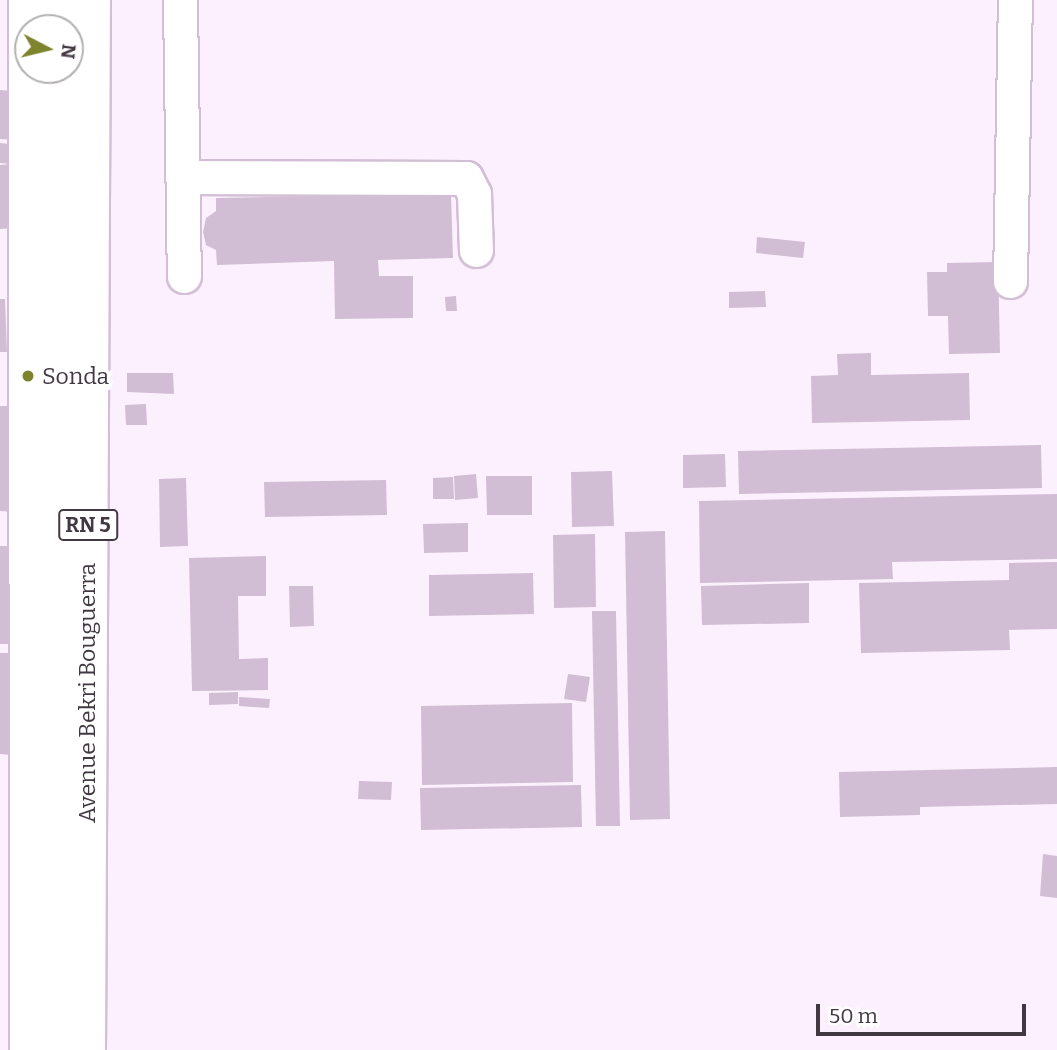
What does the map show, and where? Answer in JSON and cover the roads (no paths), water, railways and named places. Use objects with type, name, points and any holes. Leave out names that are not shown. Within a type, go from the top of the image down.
[{"type":"highway","name":"Avenue Bekri Bouguerra","points":[[86,1050],[91,0]]},
{"type":"highway","name":"Avenue Bekri Bouguerra","points":[[30,84],[57,218],[58,1050]]},
{"type":"street","points":[[180,0],[184,276]]},
{"type":"street","points":[[1010,281],[1015,0]]},
{"type":"street","points":[[26,84],[11,243],[12,518],[26,1050]]},
{"type":"street","points":[[182,177],[466,178],[474,194],[476,250]]},
{"type":"street","points":[[11,243],[57,218]]},
{"type":"place","name":"Sonda","points":[[28,376]]}]
